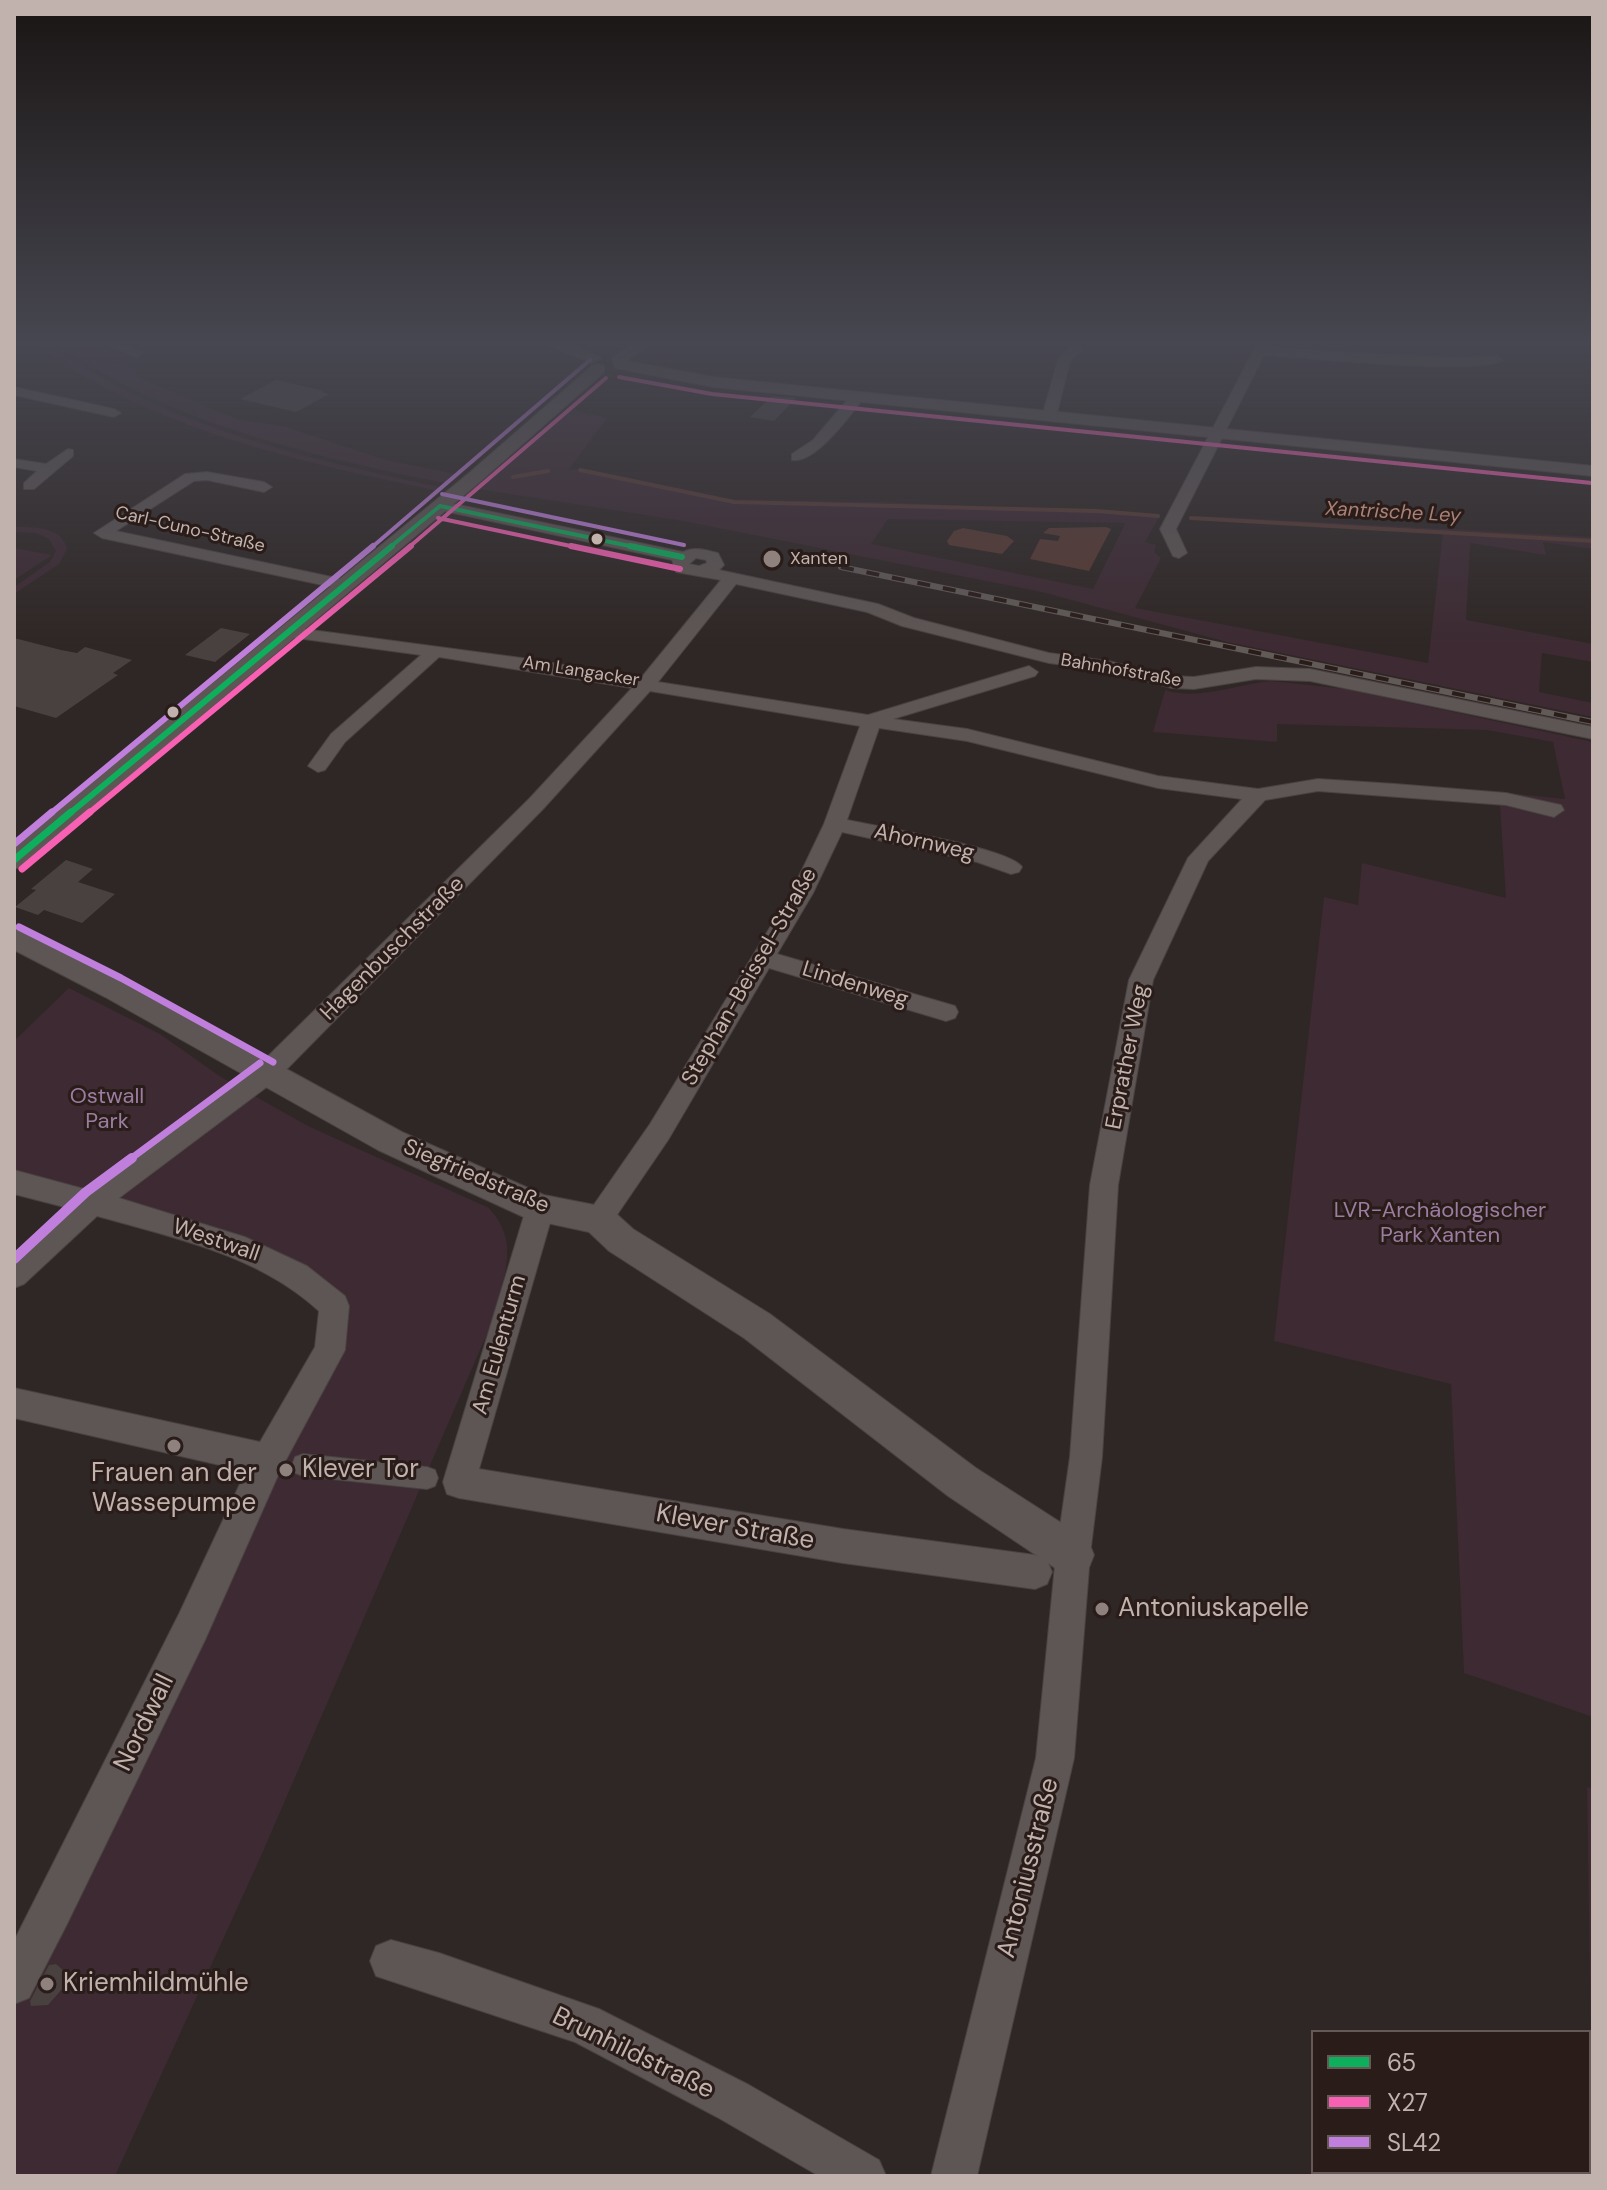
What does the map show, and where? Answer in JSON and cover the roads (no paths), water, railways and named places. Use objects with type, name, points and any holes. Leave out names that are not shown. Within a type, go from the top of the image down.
[{"type":"street","points":[[14,860],[512,444]]},
{"type":"street","points":[[797,457],[816,444]]},
{"type":"street","points":[[1179,553],[1168,529],[1213,444]]},
{"type":"street","points":[[1336,444],[1593,471]]},
{"type":"street","points":[[29,486],[68,453]]},
{"type":"street","points":[[14,463],[49,469]]},
{"type":"street","name":"Carl-Cuno-Straße","points":[[264,487],[193,476],[102,533],[346,585]]},
{"type":"street","name":"Bahnhofstraße","points":[[440,506],[682,557],[701,553],[715,558],[716,565],[701,571],[872,608],[888,616],[972,639],[1172,682],[1194,683],[1256,673],[1310,675],[1593,733]]},
{"type":"street","name":"Hagenbuschstraße","points":[[14,1275],[93,1202],[267,1073],[536,804],[647,683],[731,579]]},
{"type":"street","name":"Am Langacker","points":[[289,632],[647,683],[769,707],[967,735],[1091,768],[1158,782],[1258,795]]},
{"type":"street","points":[[318,766],[338,738],[436,651]]},
{"type":"street","name":"Am Langacker","points":[[872,720],[1029,672]]},
{"type":"street","name":"Stephan-Beissel-Straße","points":[[598,1219],[659,1132],[802,893],[835,824],[872,720]]},
{"type":"street","points":[[1258,795],[1318,785],[1506,799],[1554,810]]},
{"type":"street","name":"Erprather Weg","points":[[1073,1555],[1086,1457],[1104,1185],[1141,980],[1199,858],[1258,795]]},
{"type":"street","name":"Ahornweg","points":[[835,824],[982,856],[1011,867]]},
{"type":"street","name":"Siegfriedstraße","points":[[14,938],[115,989],[390,1141],[540,1209],[598,1219]]},
{"type":"street","name":"Lindenweg","points":[[763,958],[946,1012]]},
{"type":"street","name":"Westwall","points":[[14,1182],[253,1250],[312,1284],[334,1306],[330,1350],[282,1462]]},
{"type":"street","name":"Am Eulenturm","points":[[440,1480],[540,1209]]},
{"type":"street","points":[[598,1219],[621,1240],[757,1326],[962,1482],[1073,1555]]},
{"type":"street","name":"Klever Straße","points":[[14,1403],[282,1462],[440,1480],[843,1546],[1035,1572]]},
{"type":"street","name":"Nordwall","points":[[14,1983],[192,1627],[282,1462]]},
{"type":"street","name":"Antoniusstraße","points":[[954,2176],[1055,1758],[1073,1555]]},
{"type":"street","name":"Brunhildstraße","points":[[391,1961],[439,1974],[584,2024],[733,2101],[863,2176]]},
{"type":"waterway","name":"Xantrische Ley","points":[[580,470],[734,502],[1097,511],[1158,516]]},
{"type":"waterway","name":"Xantrische Ley","points":[[513,477],[548,471]]},
{"type":"waterway","name":"Xantrische Ley","points":[[1191,518],[1593,541]]},
{"type":"railway","points":[[841,567],[1593,722]]},
{"type":"place","name":"Xanten","points":[[772,559]]},
{"type":"place","name":"Frauen an der Wassepumpe","points":[[174,1446]]},
{"type":"place","name":"Klever Tor","points":[[286,1470]]},
{"type":"place","name":"Antoniuskapelle","points":[[1102,1609]]},
{"type":"place","name":"Kriemhildmühle","points":[[47,1984]]},
{"type":"park label","name":"Ostwall Park","points":[[107,1110]]},
{"type":"park label","name":"LVR-Archäologischer Park Xanten","points":[[1440,1224]]}]
